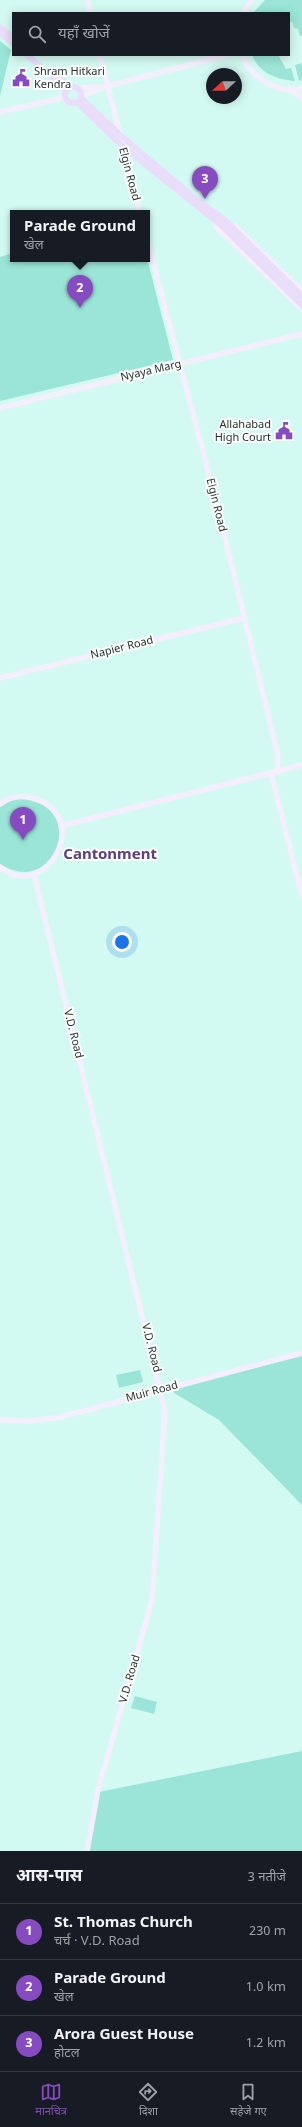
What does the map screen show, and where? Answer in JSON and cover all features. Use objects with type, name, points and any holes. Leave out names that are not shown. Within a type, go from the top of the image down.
[{"type":"main road","points":[[0,26],[12,37]]},
{"type":"main road","points":[[0,32],[12,43]]},
{"type":"main road","points":[[28,56],[59,83],[70,102],[80,99]]},
{"type":"main road","points":[[34,56],[71,87],[78,88],[80,99],[121,145],[221,222],[302,304]]},
{"type":"main road","points":[[66,95],[71,87]]},
{"type":"main road","points":[[80,99],[192,196],[302,296]]},
{"type":"street","points":[[87,0],[90,12]]},
{"type":"street","points":[[244,12],[252,0]]},
{"type":"street","name":"Elgin Road","points":[[100,56],[121,145],[139,210]]},
{"type":"street","points":[[80,99],[108,86],[223,56]]},
{"type":"street","points":[[242,56],[248,67],[260,79],[276,87],[290,89],[302,88]]},
{"type":"street","points":[[78,88],[108,86]]},
{"type":"street","points":[[290,89],[302,99]]},
{"type":"street","points":[[0,112],[66,95]]},
{"type":"street","points":[[302,291],[228,218],[216,226],[302,309]]},
{"type":"street","name":"Elgin Road","points":[[150,250],[181,364],[278,755],[274,772],[302,896]]},
{"type":"street","name":"Nyaya Marg","points":[[0,408],[302,334]]},
{"type":"street","name":"Napier Road","points":[[0,678],[244,618]]},
{"type":"street","points":[[61,826],[302,765]]},
{"type":"street","points":[[0,804],[15,797],[27,796],[39,799],[49,806],[57,815],[61,826],[62,842],[55,858],[49,865],[34,874],[13,874],[0,867]]},
{"type":"street","name":"V.D. Road","points":[[34,874],[161,1390],[164,1411],[152,1600],[98,1790],[87,1851]]},
{"type":"street","name":"Muir Road","points":[[0,1420],[30,1421],[61,1416],[302,1353]]},
{"type":"green space","points":[[265,0],[302,0],[302,36],[300,36],[298,29],[294,28],[293,23],[290,21],[290,12],[254,12]]},
{"type":"green space","points":[[0,41],[11,50],[0,96]]},
{"type":"green space","points":[[252,56],[279,56],[286,69],[291,68],[295,81],[282,79],[269,74],[259,67]]},
{"type":"green space","points":[[302,63],[302,80],[299,81],[295,65]]},
{"type":"green space","points":[[10,254],[10,262],[148,262],[173,360],[0,401],[0,257]]},
{"type":"green space","points":[[22,798],[43,805],[55,817],[59,832],[57,848],[49,861],[36,870],[20,872],[0,864],[0,807],[12,800]]},
{"type":"green space","points":[[302,1356],[302,1505],[219,1420],[174,1393],[173,1388]]},
{"type":"green space","points":[[140,1370],[143,1382],[119,1388],[116,1375]]},
{"type":"green space","points":[[135,1696],[157,1702],[154,1714],[131,1708]]},
{"type":"green space","points":[[302,1751],[302,1851],[89,1851],[99,1792]]},
{"type":"place","name":"Shram Hitkari Kendra","points":[[21,78]]},
{"type":"place","name":"Arora Guest House","points":[[205,199]]},
{"type":"place","name":"Parade Ground","points":[[80,308]]},
{"type":"place","name":"Allahabad High Court","points":[[284,431]]},
{"type":"place","name":"St. Thomas Church","points":[[23,840]]},
{"type":"district","name":"Cantonment","points":[[110,855]]}]
